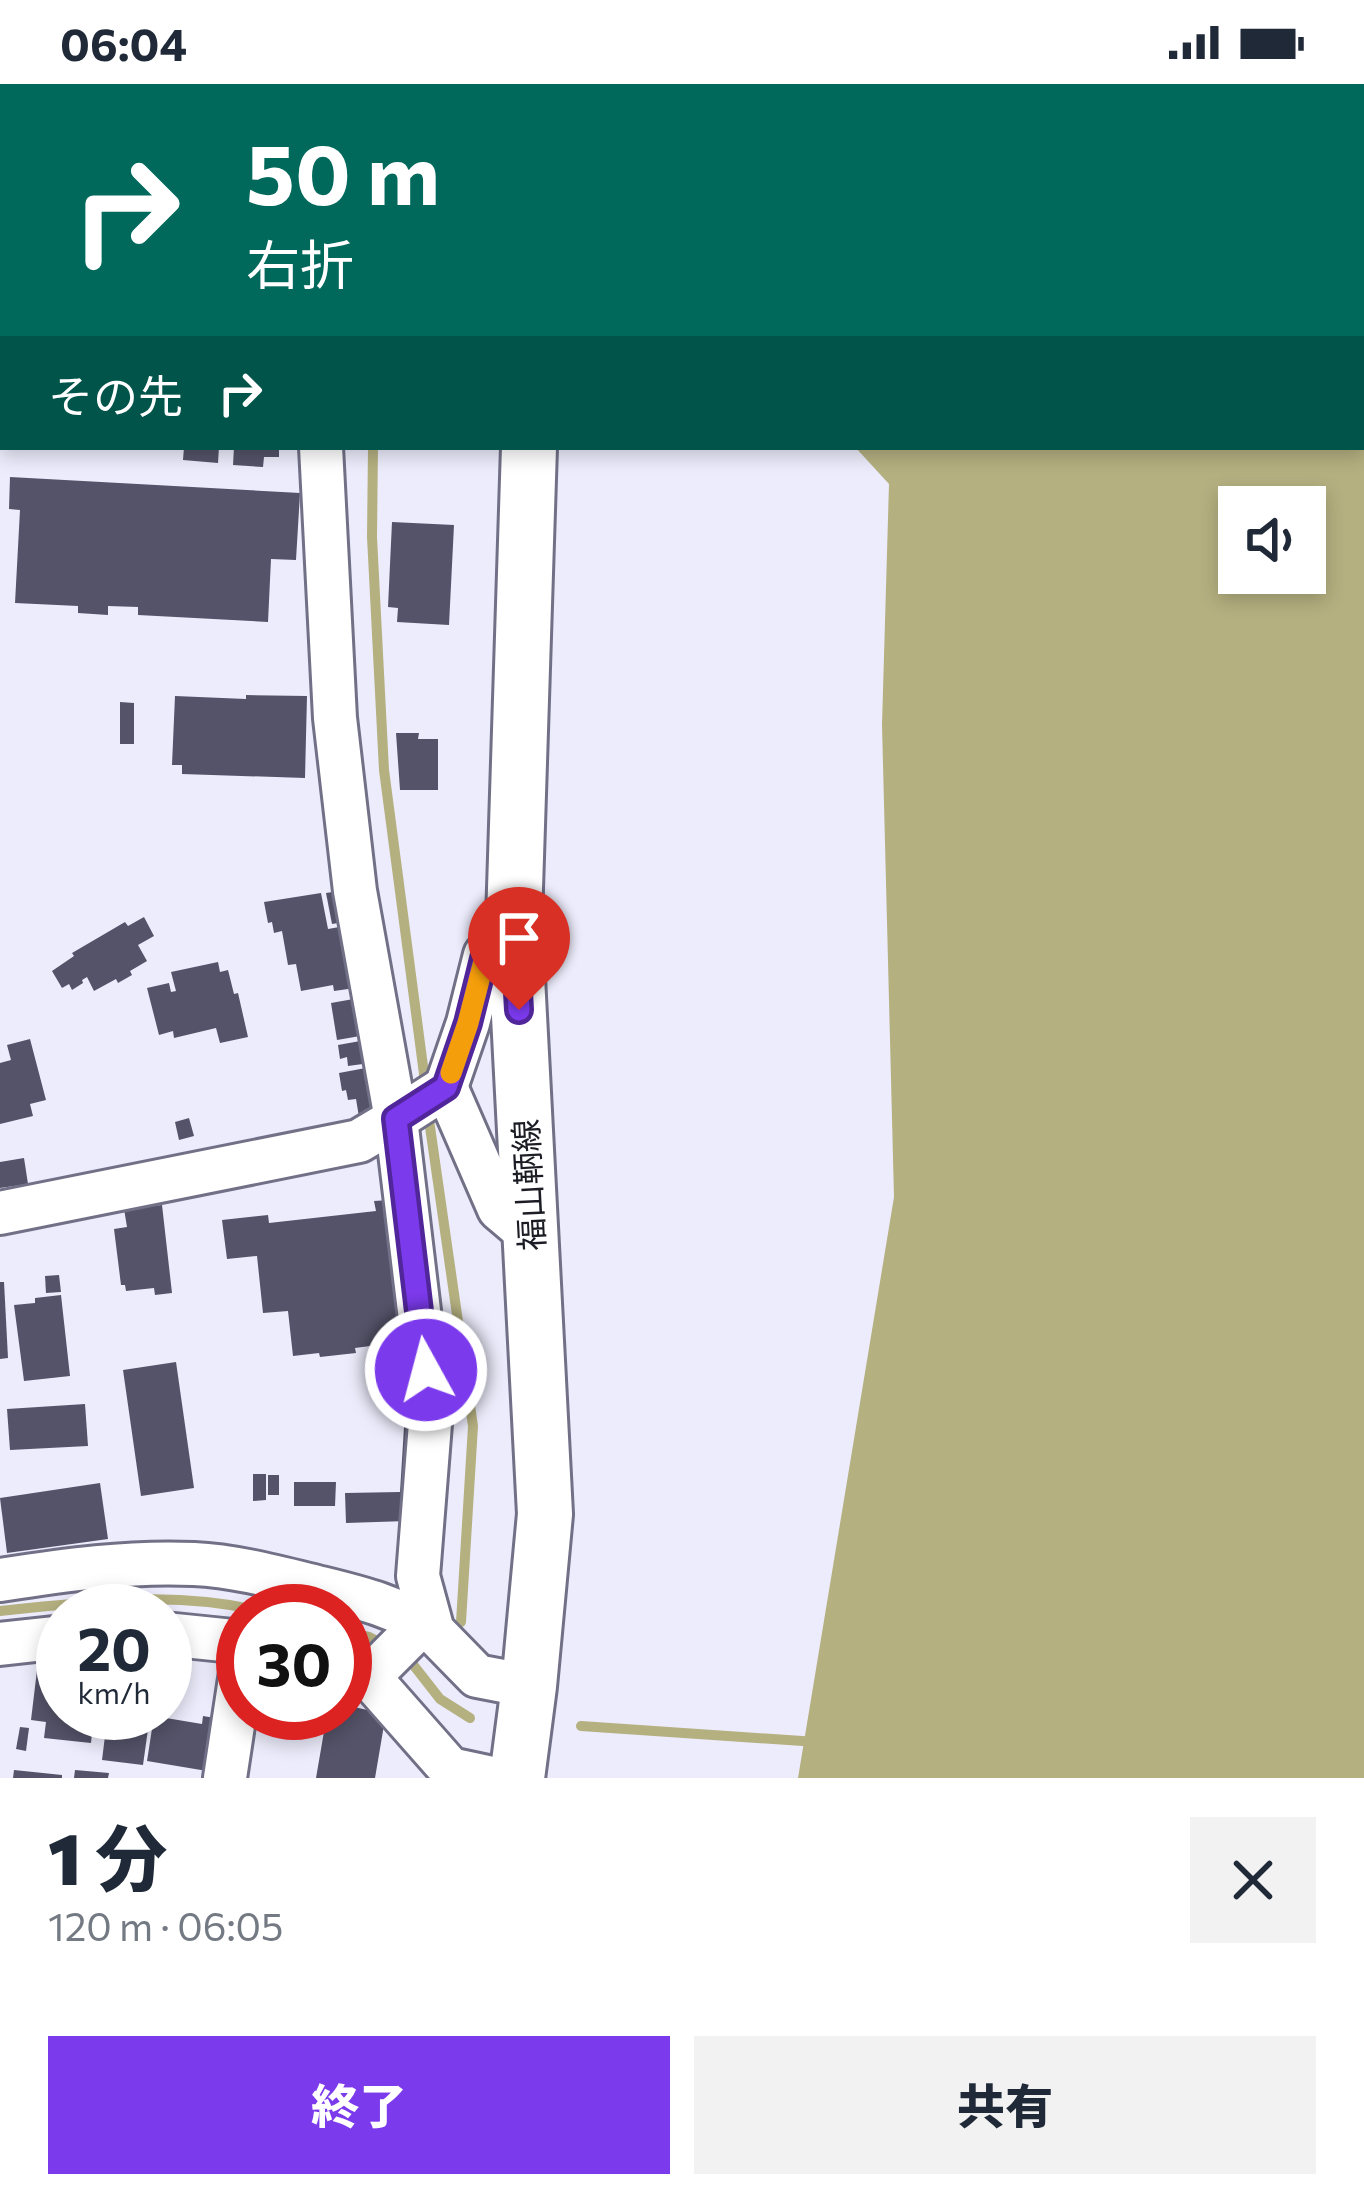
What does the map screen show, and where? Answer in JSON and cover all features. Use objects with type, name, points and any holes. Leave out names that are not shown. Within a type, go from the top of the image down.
[{"type":"main road","name":"福山鞆線","points":[[518,1778],[545,1514],[514,920],[529,450]]},
{"type":"street","points":[[321,450],[335,718],[355,891],[420,1103],[431,1411],[418,1576],[423,1629]]},
{"type":"street","points":[[0,1213],[359,1141],[420,1103],[468,1023],[485,955],[514,920]]},
{"type":"street","points":[[420,1103],[500,1209],[532,1237]]},
{"type":"street","points":[[0,1580],[126,1564],[199,1564],[281,1578],[407,1613],[477,1676],[529,1686]]},
{"type":"street","points":[[372,1665],[423,1629]]},
{"type":"street","points":[[0,1643],[36,1640]]},
{"type":"street","points":[[372,1680],[450,1773],[492,1778]]},
{"type":"street","points":[[225,1778],[231,1740]]},
{"type":"shaded area","points":[[858,450],[1364,450],[1364,1778],[798,1778],[894,1197],[882,725],[889,484]]},
{"type":"building","points":[[184,450],[219,450],[218,463],[183,460]]},
{"type":"building","points":[[234,450],[279,450],[279,457],[264,457],[263,467],[233,465]]},
{"type":"building","points":[[10,477],[300,493],[296,560],[271,559],[268,622],[138,615],[138,607],[108,606],[108,615],[78,613],[78,606],[15,603],[20,510],[9,509]]},
{"type":"building","points":[[392,522],[454,525],[449,625],[397,622],[398,608],[388,607]]},
{"type":"building","points":[[246,695],[307,696],[305,778],[182,774],[182,765],[172,765],[175,696],[246,699]]},
{"type":"building","points":[[120,702],[134,703],[134,744],[120,744]]},
{"type":"building","points":[[396,733],[438,739],[438,790],[400,790]]},
{"type":"building","points":[[339,891],[344,922],[332,924],[326,893]]},
{"type":"building","points":[[321,893],[328,929],[345,926],[355,988],[334,991],[333,985],[301,991],[296,964],[288,965],[282,931],[274,933],[272,922],[268,923],[264,902]]},
{"type":"building","points":[[144,917],[154,936],[138,945],[147,961],[130,971],[132,975],[94,991],[87,977],[72,990],[69,984],[62,988],[52,971],[72,953],[125,922],[128,926]]},
{"type":"building","points":[[218,962],[220,972],[228,970],[234,994],[238,993],[248,1037],[220,1043],[216,1028],[174,1038],[173,1031],[159,1035],[147,988],[169,983],[171,992],[176,991],[171,972]]},
{"type":"building","points":[[359,998],[366,1035],[337,1040],[331,1003]]},
{"type":"building","points":[[30,1039],[46,1100],[30,1104],[33,1116],[0,1124],[0,1063],[11,1060],[7,1045]]},
{"type":"building","points":[[366,1040],[370,1063],[348,1066],[347,1057],[340,1059],[338,1045]]},
{"type":"building","points":[[371,1067],[379,1114],[359,1117],[356,1099],[348,1100],[346,1090],[342,1091],[339,1073]]},
{"type":"building","points":[[189,1118],[194,1136],[179,1140],[175,1122]]},
{"type":"building","points":[[24,1158],[28,1184],[0,1188],[0,1162]]},
{"type":"building","points":[[390,1200],[410,1374],[374,1378],[370,1346],[355,1348],[356,1353],[293,1356],[288,1311],[263,1313],[257,1256],[227,1259],[222,1220],[268,1215],[269,1223],[376,1211],[374,1201]]},
{"type":"building","points":[[162,1205],[172,1293],[155,1295],[154,1288],[126,1291],[121,1285],[114,1229],[127,1227],[124,1209]]},
{"type":"building","points":[[59,1275],[61,1292],[46,1293],[45,1276]]},
{"type":"building","points":[[0,1282],[4,1282],[8,1358],[0,1359]]},
{"type":"building","points":[[61,1295],[70,1376],[24,1381],[14,1305]]},
{"type":"building","points":[[176,1362],[194,1488],[141,1496],[123,1370]]},
{"type":"building","points":[[85,1404],[88,1446],[10,1450],[7,1409]]},
{"type":"building","points":[[405,1411],[418,1412],[407,1521],[346,1523],[345,1493],[400,1492]]},
{"type":"building","points":[[253,1474],[266,1474],[266,1500],[253,1501]]},
{"type":"building","points":[[268,1475],[279,1475],[279,1495],[268,1495]]},
{"type":"building","points":[[294,1482],[336,1482],[335,1506],[294,1506]]},
{"type":"building","points":[[100,1483],[108,1539],[7,1553],[0,1498]]},
{"type":"building","points":[[36,1679],[36,1721],[31,1720]]},
{"type":"building","points":[[372,1711],[384,1725],[375,1778],[316,1778],[323,1740],[372,1740]]},
{"type":"building","points":[[203,1716],[215,1718],[207,1771],[147,1761],[150,1740],[192,1740],[192,1722],[202,1724]]},
{"type":"building","points":[[20,1727],[29,1728],[26,1751],[16,1749]]},
{"type":"building","points":[[104,1740],[146,1740],[143,1765],[102,1760]]},
{"type":"building","points":[[14,1770],[62,1775],[62,1778],[13,1778]]},
{"type":"building","points":[[75,1770],[109,1773],[108,1778],[74,1778]]},
{"type":"waterway","points":[[373,450],[372,537],[384,770],[426,1089]]},
{"type":"waterway","points":[[428,1113],[473,1426],[461,1622]]},
{"type":"waterway","points":[[0,1611],[163,1599],[216,1604]]},
{"type":"waterway","points":[[372,1638],[387,1646]]},
{"type":"waterway","points":[[404,1653],[440,1699],[470,1718]]},
{"type":"waterway","points":[[581,1726],[817,1742]]},
{"type":"slow traffic","points":[[451,1073],[484,961]]},
{"type":"route","points":[[426,1370],[396,1119],[446,1087],[485,955],[514,920],[519,1010]]}]
